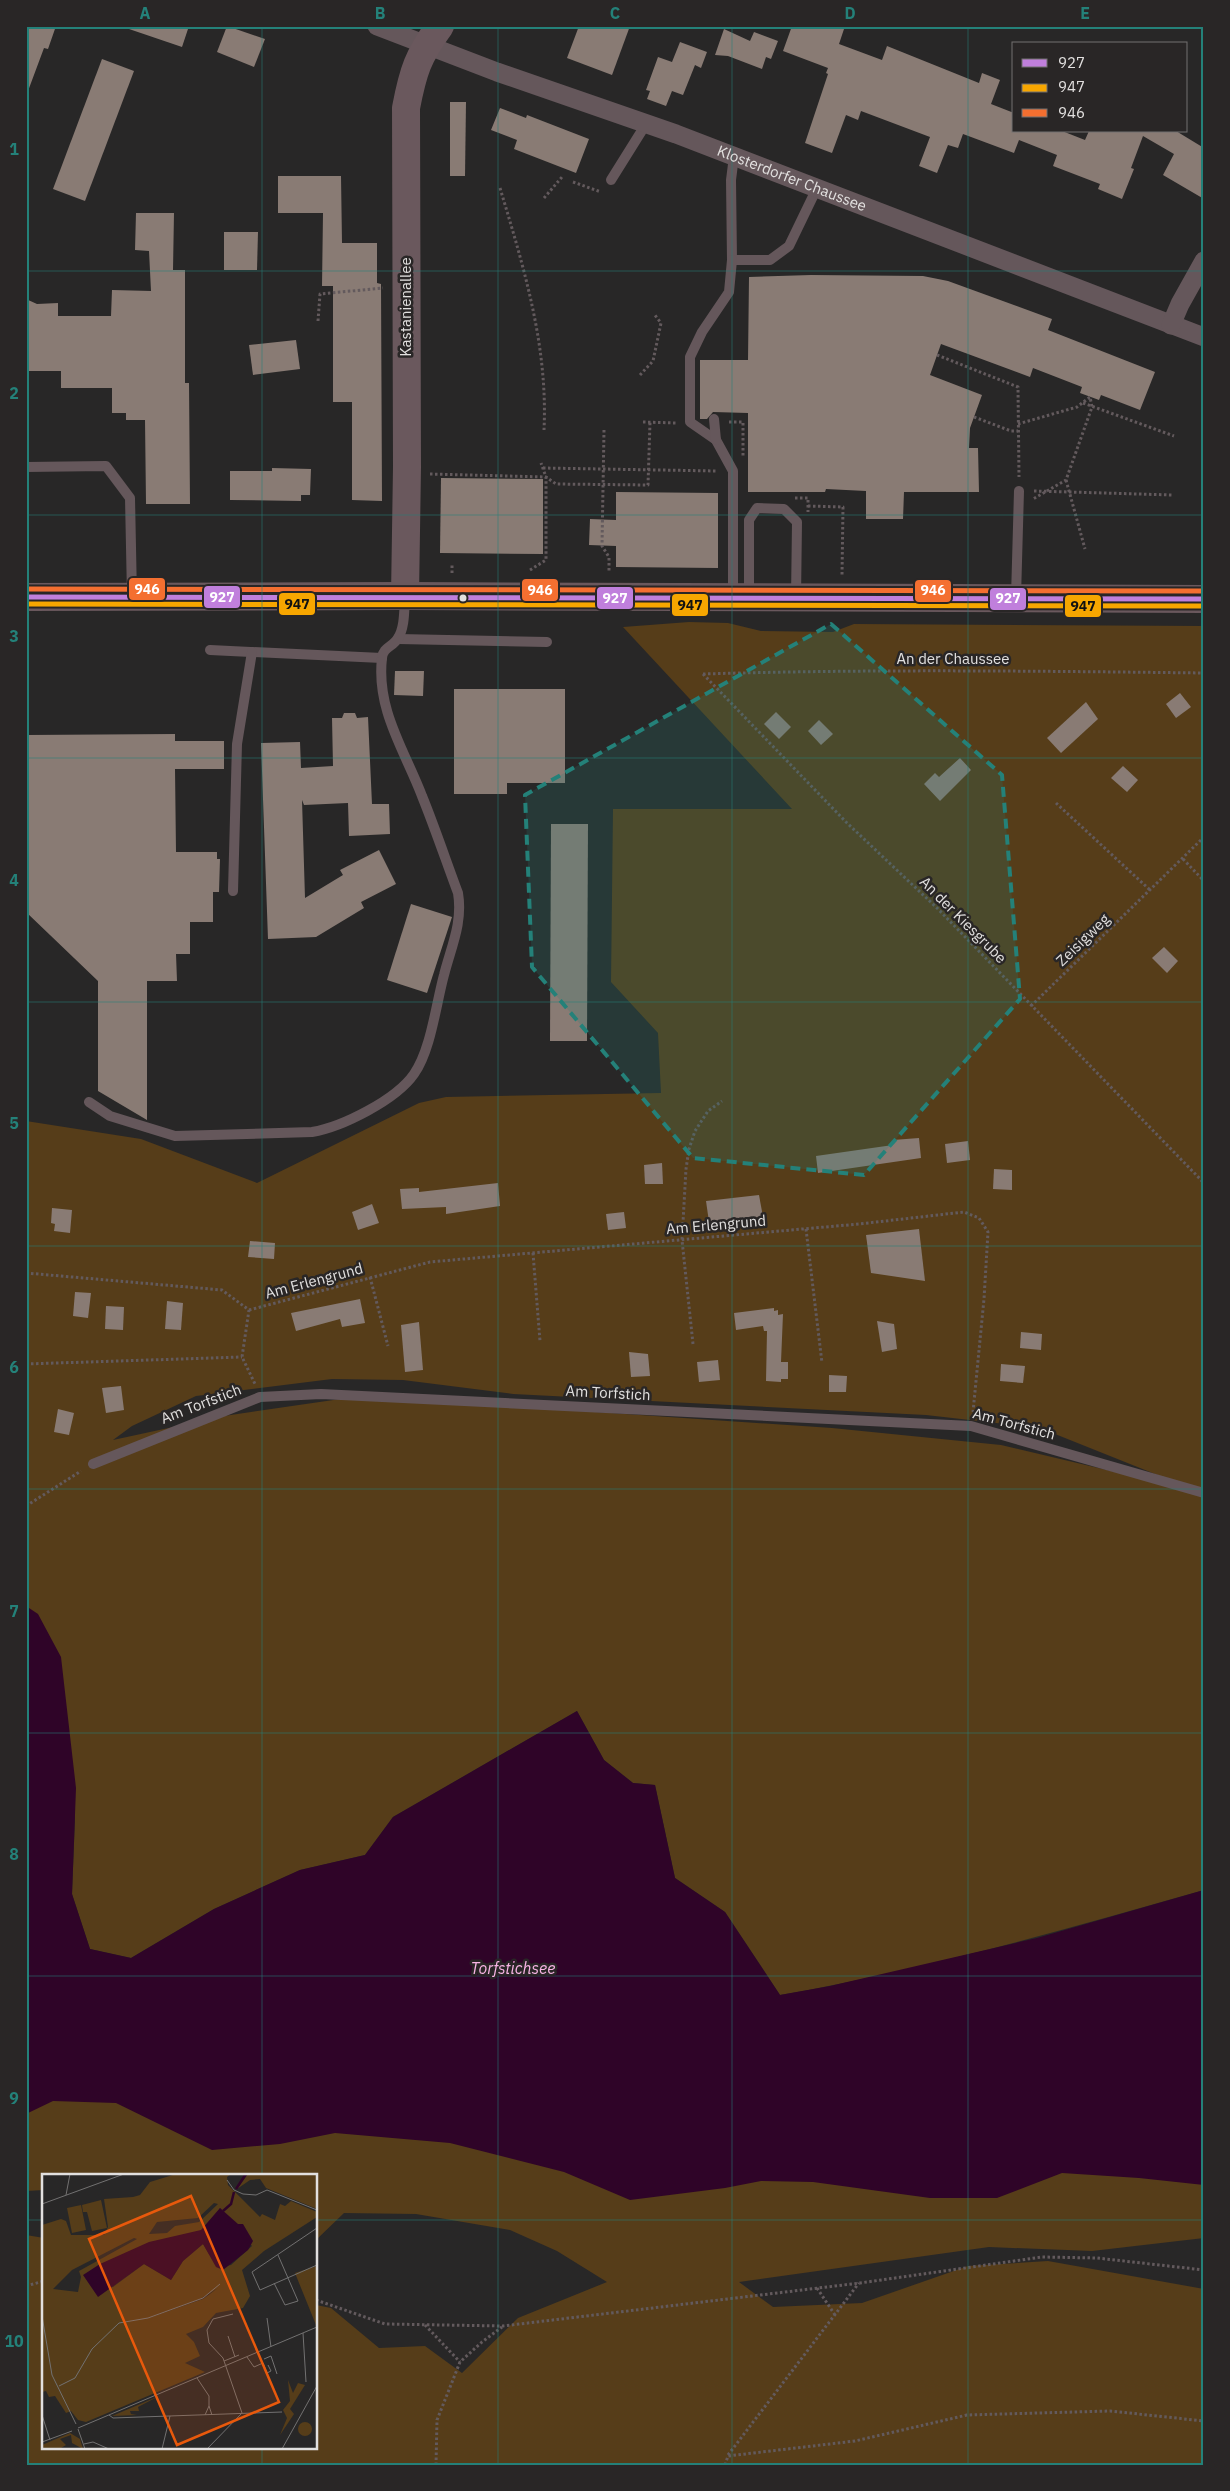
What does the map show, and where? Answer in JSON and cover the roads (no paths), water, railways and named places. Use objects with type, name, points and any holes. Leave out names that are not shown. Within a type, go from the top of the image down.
[{"type":"main road","name":"Kastanienallee","points":[[405,596],[407,473],[406,108],[412,75],[419,57],[433,36]]},
{"type":"main road","points":[[26,597],[405,596],[741,598],[796,588],[1016,598],[1204,599]]},
{"type":"street","name":"Klosterdorfer Chaussee","points":[[378,26],[433,36],[497,72],[734,156],[1204,337]]},
{"type":"street","points":[[1171,325],[1204,260]]},
{"type":"lane","points":[[611,180],[646,124]]},
{"type":"lane","points":[[716,440],[690,422],[690,357],[702,332],[729,292],[732,260],[731,180],[734,156]]},
{"type":"lane","points":[[732,260],[770,260],[789,246],[816,188]]},
{"type":"lane","points":[[714,420],[716,440],[733,471],[741,598]]},
{"type":"lane","points":[[26,467],[106,466],[130,498],[132,597]]},
{"type":"lane","points":[[1016,598],[1019,491]]},
{"type":"lane","points":[[741,598],[749,520],[757,508],[784,508],[797,522],[796,588]]},
{"type":"lane","points":[[89,1102],[110,1116],[175,1136],[312,1132],[332,1129],[351,1120],[395,1092],[414,1074],[434,1018],[457,932],[460,909],[458,893],[422,794],[393,734],[382,687],[382,658],[384,650],[398,639],[404,617],[405,596]]},
{"type":"lane","points":[[398,639],[547,642]]},
{"type":"lane","points":[[210,650],[382,658]]},
{"type":"lane","points":[[233,891],[237,744],[252,652]]},
{"type":"lane","name":"Am Torfstich","points":[[93,1464],[260,1398],[321,1394],[971,1426],[1204,1494]]},
{"type":"water","name":"Torfstichsee","points":[[26,1606],[38,1614],[61,1657],[76,1788],[72,1894],[90,1949],[131,1958],[214,1909],[300,1870],[365,1855],[393,1817],[577,1711],[604,1760],[633,1783],[655,1785],[675,1878],[725,1912],[780,1995],[830,1986],[1037,1938],[1204,1890],[1204,2185],[1139,2178],[1062,2173],[997,2198],[930,2198],[813,2182],[761,2181],[725,2188],[630,2200],[564,2172],[450,2143],[335,2133],[280,2144],[212,2150],[116,2103],[53,2101],[26,2114]]}]
